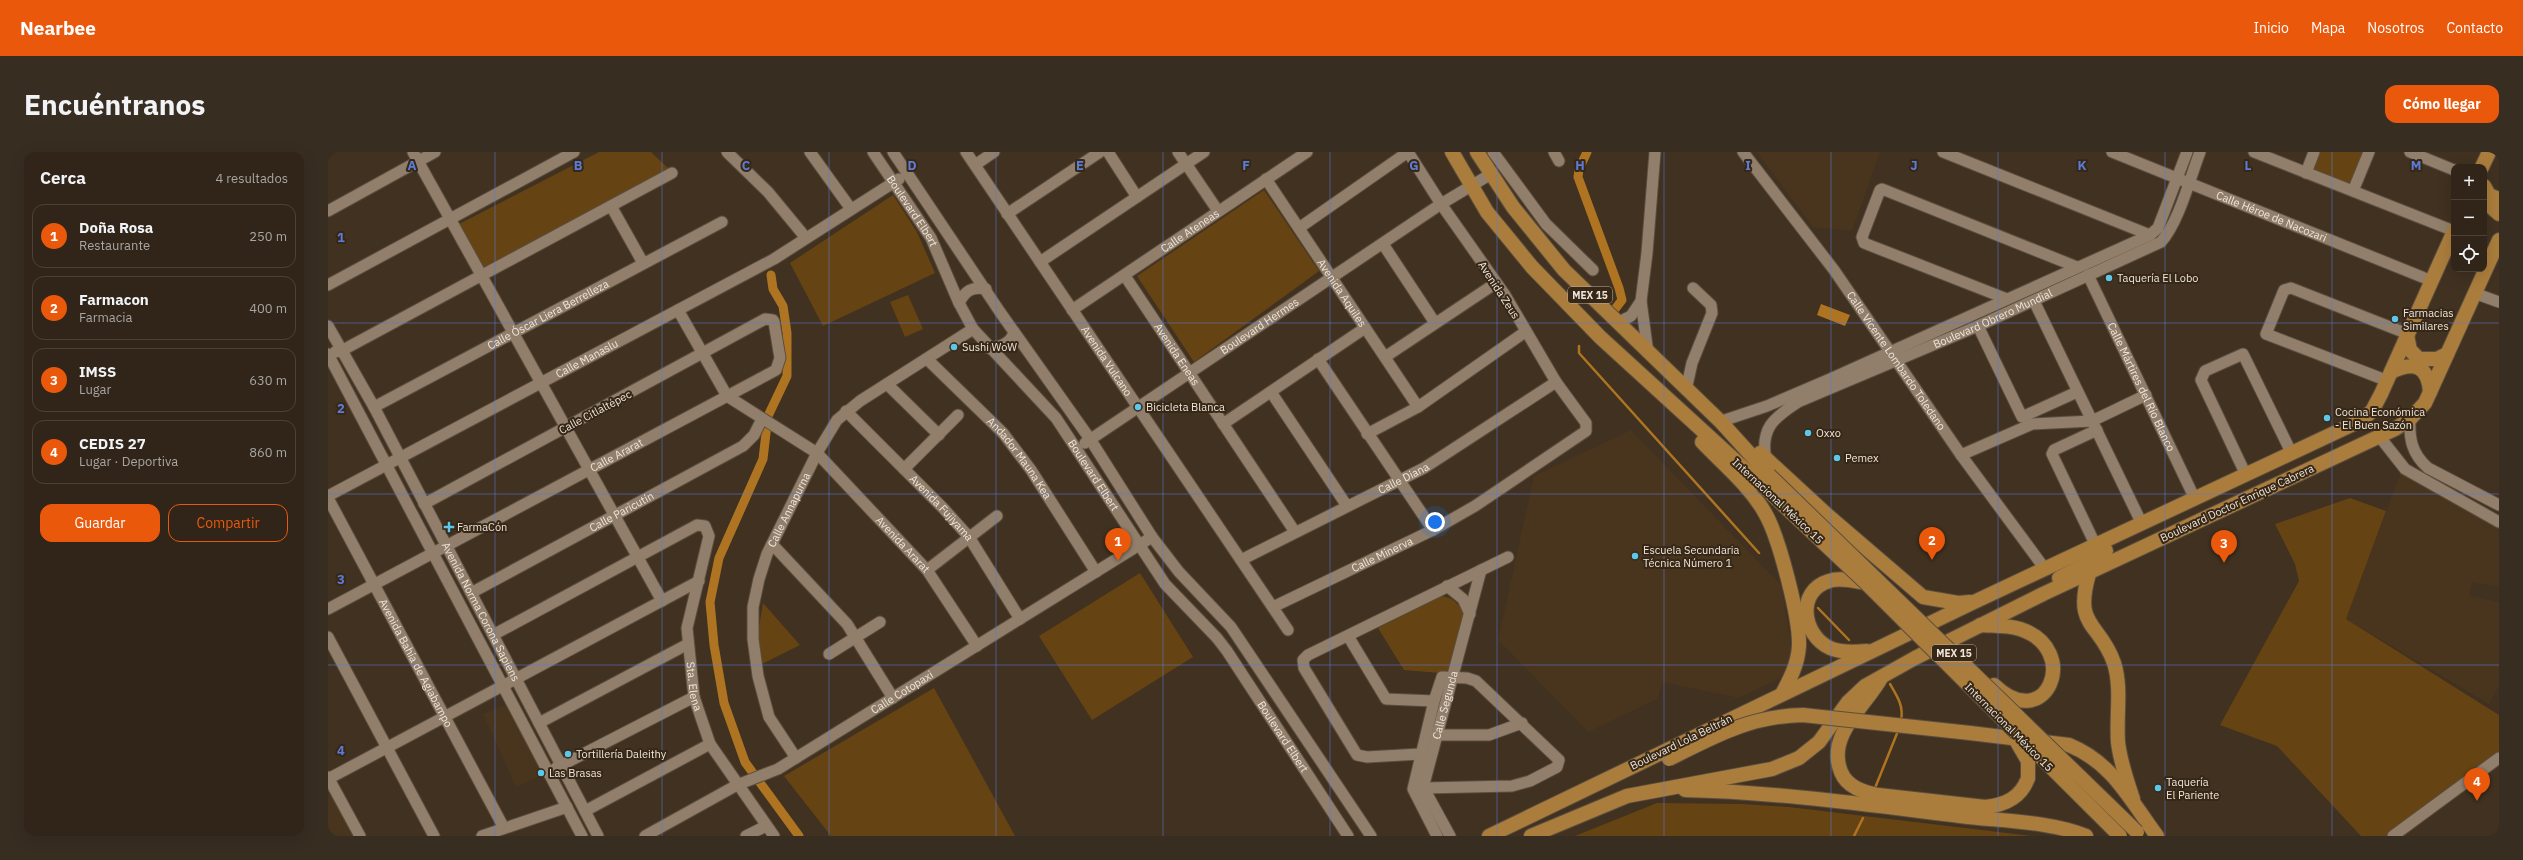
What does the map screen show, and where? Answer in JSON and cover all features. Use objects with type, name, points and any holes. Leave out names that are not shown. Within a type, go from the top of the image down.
[{"type":"main road","name":"Internacional México 15","points":[[1452,152],[1474,186],[1487,212],[1532,268],[1600,337],[1694,424],[1765,480],[1964,663],[2139,834]]},
{"type":"main road","name":"Internacional México 15","points":[[1477,152],[1513,207],[1564,270],[1619,322],[1648,353],[1708,411],[1765,480],[1999,717],[2120,836]]},
{"type":"main road","points":[[2487,191],[2489,195],[2499,199]]},
{"type":"main road","points":[[2487,206],[2490,206],[2499,214]]},
{"type":"main road","name":"Boulevard Doctor Enrique Cabrera","points":[[1875,650],[2362,420],[2375,406],[2390,377],[2452,236]]},
{"type":"main road","name":"Boulevard Doctor Enrique Cabrera","points":[[1883,676],[1978,625],[2379,436],[2410,419],[2425,403],[2474,293],[2499,242]]},
{"type":"main road","points":[[2408,335],[2410,350],[2419,359],[2437,359],[2447,354]]},
{"type":"main road","points":[[2390,377],[2406,366],[2416,366],[2426,376],[2430,392]]},
{"type":"main road","points":[[1708,411],[1715,412],[1725,420],[1766,460],[1923,596],[1958,603],[1974,602]]},
{"type":"main road","points":[[1694,424],[1702,442],[1754,497],[1765,513],[1774,531],[1790,588],[1799,645],[1797,663],[1782,694]]},
{"type":"main road","points":[[2326,438],[2336,456]]},
{"type":"main road","points":[[2125,556],[2119,551],[2119,545],[2133,535],[2140,525]]},
{"type":"main road","points":[[2043,594],[2063,575],[2104,555],[2106,551],[2099,544]]},
{"type":"main road","points":[[2089,574],[2084,591],[2084,611],[2114,664],[2118,686],[2118,743],[2133,799]]},
{"type":"main road","points":[[1866,583],[1846,580],[1830,580],[1821,584],[1812,591],[1806,608],[1808,624],[1816,638],[1830,648],[1850,652],[1875,650]]},
{"type":"main road","points":[[1964,663],[1978,669],[2007,697],[2022,702],[2035,700],[2043,695],[2053,680],[2053,661],[2040,638],[2020,629],[1978,625]]},
{"type":"main road","name":"Boulevard Lola Beltrán","points":[[1489,836],[1588,790],[1619,772],[1875,650]]},
{"type":"main road","points":[[1883,676],[1848,724],[1837,748],[1838,763],[1843,778],[1850,784],[1866,792],[1878,795],[1985,806],[2000,806],[2009,802],[2021,792],[2028,778],[2028,761],[2025,754],[2004,728],[1999,717]]},
{"type":"main road","points":[[1531,836],[1604,804],[1656,789],[1772,769],[1799,758],[1819,742],[1848,702],[1865,686],[1883,676]]},
{"type":"main road","points":[[1588,790],[1669,760],[1716,735],[1761,718],[1782,716],[1834,718],[2069,745],[2099,761],[2133,799],[2157,836]]},
{"type":"main road","points":[[1656,789],[1700,790],[1860,804],[2031,824],[2061,829],[2086,836]]},
{"type":"street","points":[[328,211],[416,156],[435,152]]},
{"type":"street","points":[[328,286],[574,152]]},
{"type":"street","points":[[727,152],[768,192],[806,238]]},
{"type":"street","points":[[810,152],[851,209]]},
{"type":"street","name":"Boulevard Elbert","points":[[873,152],[931,238],[959,303],[973,330],[1056,418],[1165,584],[1217,638],[1348,836]]},
{"type":"street","name":"Boulevard Elbert","points":[[893,152],[1014,332],[1090,440],[1152,537],[1179,572],[1231,627],[1370,836]]},
{"type":"street","name":"Avenida Vulcano","points":[[966,152],[1288,630]]},
{"type":"street","points":[[975,165],[994,152]]},
{"type":"street","points":[[1007,214],[1100,152]]},
{"type":"street","points":[[1108,152],[1138,197]]},
{"type":"street","points":[[1178,152],[1218,211]]},
{"type":"street","points":[[1040,262],[1204,152]]},
{"type":"street","name":"Calle Ateneas","points":[[1072,310],[1125,276],[1218,211],[1307,152]]},
{"type":"street","points":[[1298,228],[1408,152]]},
{"type":"street","name":"Avenida Zeus","points":[[1408,152],[1441,204],[1496,283],[1556,382],[1586,423],[1587,429]]},
{"type":"street","points":[[1493,152],[1546,224],[1562,242],[1593,270]]},
{"type":"street","points":[[1648,353],[1640,301],[1655,157],[1663,152]]},
{"type":"street","points":[[1943,152],[2150,235],[2158,228],[2187,152]]},
{"type":"street","name":"Calle Héroe de Nacozari","points":[[2112,152],[2432,281]]},
{"type":"street","name":"Boulevard Obrero Mundial","points":[[1766,460],[1765,436],[1771,423],[1783,412],[1798,402],[1978,326],[2161,242],[2166,236],[2200,152]]},
{"type":"street","points":[[2254,152],[2451,230]]},
{"type":"street","points":[[2306,173],[2314,152]]},
{"type":"street","points":[[2353,191],[2369,152]]},
{"type":"street","points":[[2410,152],[2451,169]]},
{"type":"street","name":"Calle Vicente Lombardo Toledano","points":[[1742,153],[1834,270],[1898,361],[1961,455],[2044,569]]},
{"type":"street","points":[[416,156],[662,601]]},
{"type":"street","points":[[328,353],[341,351],[672,173]]},
{"type":"street","name":"Calle Manaslu","points":[[328,497],[774,259],[907,174]]},
{"type":"street","name":"Boulevard Hermes","points":[[1077,448],[1441,204],[1474,186],[1491,174]]},
{"type":"street","name":"Avenida Aquiles","points":[[1266,179],[1418,406]]},
{"type":"street","points":[[2007,299],[1864,243],[1862,237],[1880,190],[2076,267]]},
{"type":"street","points":[[611,206],[643,263]]},
{"type":"street","name":"Calle Óscar Liera Berrelleza","points":[[374,407],[722,222]]},
{"type":"street","name":"Boulevard Obrero Mundial","points":[[1725,420],[1776,402],[1891,352],[2051,278],[2150,235]]},
{"type":"street","points":[[1383,244],[1435,323]]},
{"type":"street","name":"Calle Mártires del Río Blanco","points":[[2088,275],[2195,499]]},
{"type":"street","name":"Avenida Eneas","points":[[1125,276],[1295,532]]},
{"type":"street","points":[[2051,278],[2056,290]]},
{"type":"street","points":[[1385,357],[1496,283]]},
{"type":"street","points":[[959,303],[968,290],[976,288],[986,289]]},
{"type":"street","points":[[1686,390],[1692,363],[1712,313],[1712,306],[1693,288]]},
{"type":"street","points":[[2390,377],[2266,334],[2284,290],[2287,288],[2408,335]]},
{"type":"street","points":[[2474,293],[2499,302]]},
{"type":"street","points":[[1619,322],[1631,316],[1640,301]]},
{"type":"street","points":[[2034,301],[2077,392],[2095,426],[2140,525]]},
{"type":"street","points":[[678,310],[704,353],[727,396]]},
{"type":"street","name":"Calle Citlaltépec","points":[[424,504],[765,319],[772,320],[774,322],[780,358]]},
{"type":"street","name":"Avenida Norma Corona Sapiens","points":[[328,326],[374,407],[598,836]]},
{"type":"street","points":[[1978,326],[2022,417],[2077,392]]},
{"type":"street","points":[[1223,424],[1365,328]]},
{"type":"street","name":"Calle Annapurna","points":[[796,758],[769,717],[758,676],[753,639],[752,622],[755,592],[772,544],[817,453],[832,428],[846,411],[973,330]]},
{"type":"street","points":[[989,348],[1006,344],[1012,338],[1014,332]]},
{"type":"street","points":[[1367,434],[1418,406],[1525,332]]},
{"type":"street","name":"Avenida Norma Corona Sapiens","points":[[328,353],[582,836]]},
{"type":"street","points":[[2246,475],[2201,380],[2205,372],[2243,354],[2292,454]]},
{"type":"street","name":"Calle Ararat","points":[[328,610],[776,370],[780,358]]},
{"type":"street","name":"Andador Mauna Kea","points":[[927,358],[1003,433],[1031,470],[1096,572]]},
{"type":"street","points":[[1318,360],[1433,530]]},
{"type":"street","name":"Calle Diana","points":[[1241,560],[1399,481],[1472,439],[1556,382]]},
{"type":"street","points":[[887,384],[939,435]]},
{"type":"street","points":[[1271,392],[1347,506]]},
{"type":"street","points":[[2099,544],[2052,454],[2054,450],[2146,394]]},
{"type":"street","name":"Avenida Ararat","points":[[727,396],[817,453],[927,570],[976,646]]},
{"type":"street","name":"Avenida Fujiyama","points":[[846,411],[969,537],[1020,619]]},
{"type":"street","points":[[904,469],[958,415]]},
{"type":"street","name":"Calle Paricutín","points":[[471,593],[748,443],[762,419]]},
{"type":"street","points":[[2410,419],[2410,435],[2420,460],[2428,468],[2499,506]]},
{"type":"street","points":[[1961,455],[2032,424],[2095,426]]},
{"type":"street","name":"Calle Minerva","points":[[1273,607],[1433,530],[1492,495],[1585,434],[1587,429]]},
{"type":"street","points":[[2379,436],[2405,469],[2499,522]]},
{"type":"street","name":"Avenida Bahía de Agiabampo","points":[[328,497],[504,828]]},
{"type":"street","points":[[927,570],[997,516]]},
{"type":"street","name":"Sta. Elena","points":[[638,558],[697,525],[705,526],[710,536],[687,628],[694,697],[710,744],[737,785],[774,836]]},
{"type":"street","name":"Calle Cotopaxi","points":[[645,836],[737,785],[778,769],[1152,537]]},
{"type":"street","points":[[772,544],[847,624],[893,698]]},
{"type":"street","points":[[1420,754],[1367,757],[1357,755],[1304,668],[1303,660],[1308,655],[1508,557]]},
{"type":"street","points":[[493,635],[638,558]]},
{"type":"street","name":"Calle Segunda","points":[[1424,788],[1436,735],[1481,570]]},
{"type":"street","points":[[360,836],[328,778],[699,581]]},
{"type":"street","points":[[1447,586],[1463,599],[1470,614]]},
{"type":"street","points":[[829,654],[880,622]]},
{"type":"street","points":[[1348,636],[1386,699],[1434,701]]},
{"type":"street","points":[[328,637],[434,836]]},
{"type":"street","points":[[540,723],[688,644]]},
{"type":"street","name":"Calle Segunda","points":[[1437,836],[1413,789],[1420,754],[1439,681],[1442,677],[1453,677]]},
{"type":"street","points":[[1450,836],[1424,788],[1512,786],[1530,781],[1557,767],[1559,764],[1557,756],[1476,681],[1467,678],[1453,677]]},
{"type":"street","points":[[548,772],[694,697]]},
{"type":"street","points":[[1278,731],[1293,722]]},
{"type":"street","points":[[1436,735],[1489,735],[1522,723]]},
{"type":"street","points":[[585,811],[710,744]]},
{"type":"street","points":[[2393,836],[2499,758]]},
{"type":"street","points":[[482,836],[566,807]]},
{"type":"street","points":[[746,836],[766,826]]},
{"type":"shaded area","points":[[599,152],[651,152],[669,169],[483,269],[459,224]]},
{"type":"shaded area","points":[[1757,152],[1880,152],[1852,231],[1813,227]]},
{"type":"shaded area","points":[[2319,152],[2363,152],[2350,185],[2312,171]]},
{"type":"shaded area","points":[[1264,190],[1319,271],[1194,362],[1137,276]]},
{"type":"shaded area","points":[[893,195],[917,232],[935,273],[823,326],[790,263]]},
{"type":"shaded area","points":[[908,295],[923,329],[905,337],[890,302]]},
{"type":"shaded area","points":[[1821,304],[1850,315],[1845,326],[1817,315]]},
{"type":"shaded area","name":"Escuela Secundaria Técnica Número 1","points":[[1631,430],[1781,585],[1791,644],[1790,660],[1787,672],[1780,678],[1739,698],[1663,682],[1657,699],[1588,732],[1498,640],[1534,476]]},
{"type":"shaded area","points":[[2401,472],[2499,522],[2499,587],[2472,582],[2469,596],[2499,602],[2499,686],[2489,704],[2346,619]]},
{"type":"shaded area","points":[[2350,498],[2386,511],[2346,619],[2499,715],[2499,752],[2390,836],[2361,836],[2277,746],[2220,725],[2299,581],[2295,564],[2275,524]]},
{"type":"shaded area","points":[[1140,573],[1193,657],[1092,720],[1039,636]]},
{"type":"shaded area","points":[[1441,596],[1456,602],[1465,616],[1452,674],[1404,670],[1378,628]]},
{"type":"shaded area","points":[[763,603],[800,645],[760,665],[758,633]]},
{"type":"shaded area","points":[[934,688],[1015,836],[831,836],[784,776]]},
{"type":"shaded area","points":[[512,702],[548,772],[516,787],[483,714]]},
{"type":"shaded area","points":[[333,793],[355,836],[328,836],[328,796]]},
{"type":"shaded area","points":[[1657,803],[1743,804],[1789,807],[2032,836],[1575,836]]},
{"type":"waterway","points":[[1587,152],[1579,169],[1578,177],[1619,288],[1622,300],[1612,313]]},
{"type":"waterway","points":[[771,275],[773,289],[783,306],[787,333],[787,376],[768,416],[763,459],[719,558],[710,602],[714,645],[724,703],[745,762],[799,836]]},
{"type":"waterway","points":[[1579,346],[1579,353],[1759,553]]},
{"type":"waterway","points":[[1818,608],[1849,640]]},
{"type":"waterway","points":[[1890,684],[1901,706],[1901,720]]},
{"type":"waterway","points":[[1875,788],[1898,731]]},
{"type":"waterway","points":[[1854,836],[1863,818]]},
{"type":"place","name":"Taquería El Lobo","points":[[2109,278]]},
{"type":"place","name":"Farmacias Similares","points":[[2395,319]]},
{"type":"place","name":"Sushi WoW","points":[[954,347]]},
{"type":"place","name":"Bicicleta Blanca","points":[[1138,407]]},
{"type":"place","name":"Cocina Económica - El Buen Sazón","points":[[2327,418]]},
{"type":"place","name":"Oxxo","points":[[1808,433]]},
{"type":"place","name":"Pemex","points":[[1837,458]]},
{"type":"place","name":"FarmaCón","points":[[449,527]]},
{"type":"place","name":"Escuela Secundaria Técnica Número 1","points":[[1635,556]]},
{"type":"place","name":"Farmacon","points":[[1932,560]]},
{"type":"place","name":"Doña Rosa","points":[[1118,561]]},
{"type":"place","name":"IMSS","points":[[2224,563]]},
{"type":"place","name":"Tortillería Daleithy","points":[[568,754]]},
{"type":"place","name":"Las Brasas","points":[[541,773]]},
{"type":"place","name":"Taquería El Pariente","points":[[2158,788]]},
{"type":"place","name":"CEDIS 27","points":[[2477,801]]}]
